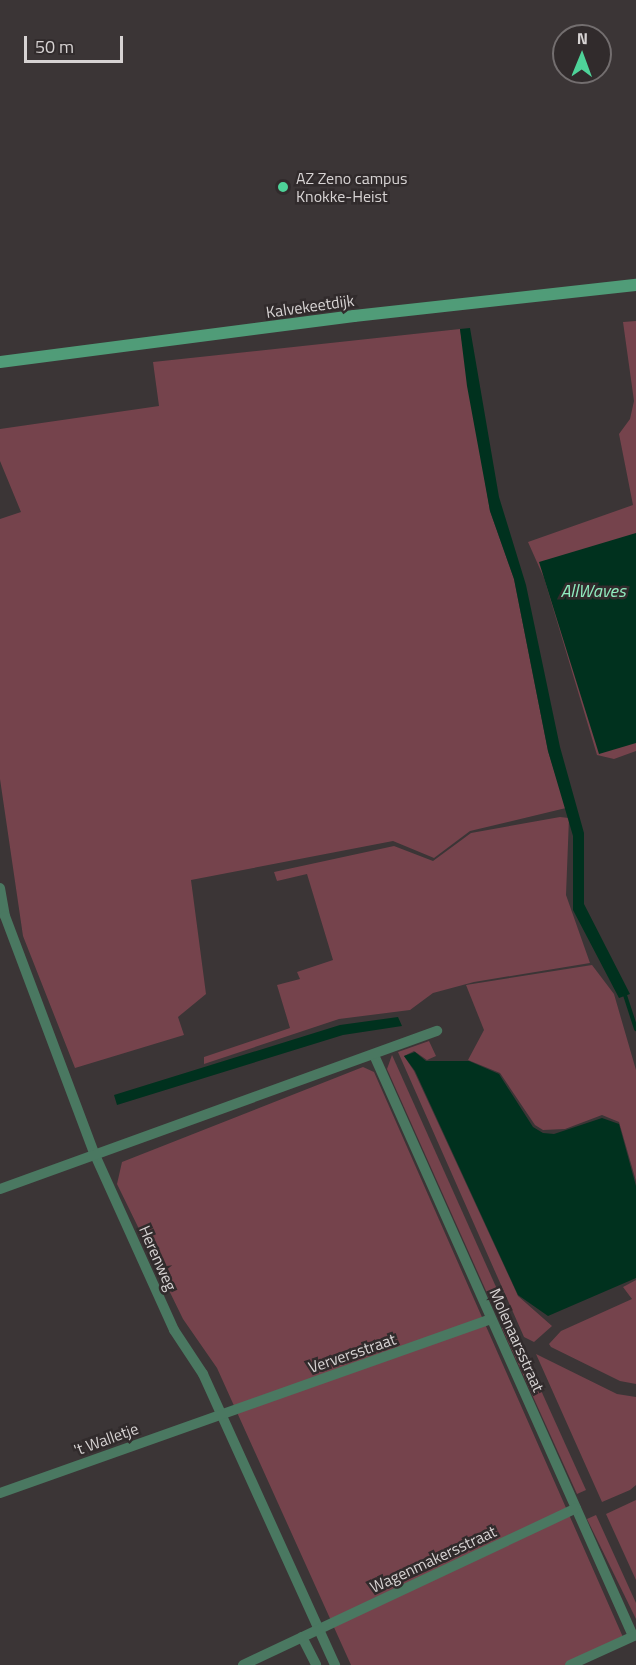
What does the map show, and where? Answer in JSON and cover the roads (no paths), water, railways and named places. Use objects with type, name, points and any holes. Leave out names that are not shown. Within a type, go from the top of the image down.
[{"type":"street","name":"Kalvekeetdijk","points":[[0,362],[354,316],[632,288]]},
{"type":"street","name":"Herenweg","points":[[0,888],[2,916],[95,1155],[174,1330],[203,1374],[222,1414],[335,1665]]},
{"type":"street","points":[[0,1189],[437,1031]]},
{"type":"street","name":"Molenaarsstraat","points":[[374,1055],[576,1509],[635,1635]]},
{"type":"street","name":"Verversstraat","points":[[222,1414],[491,1319]]},
{"type":"street","name":"'t Walletje","points":[[0,1493],[222,1414]]},
{"type":"street","name":"Wagenmakersstraat","points":[[302,1636],[576,1509]]},
{"type":"street","points":[[570,1665],[635,1635]]},
{"type":"street","points":[[243,1665],[302,1636],[316,1665]]},
{"type":"water","points":[[470,328],[499,497],[526,585],[560,747],[584,833],[584,904],[630,994],[619,998],[573,910],[573,836],[548,751],[514,579],[490,511],[467,386],[460,329]]},
{"type":"water","name":"AllWaves","points":[[636,533],[636,743],[599,754],[539,562]]},
{"type":"water","points":[[398,1017],[402,1026],[343,1035],[117,1105],[114,1095],[340,1025]]},
{"type":"water","points":[[415,1052],[426,1061],[469,1061],[499,1074],[533,1127],[543,1133],[554,1134],[602,1118],[619,1124],[636,1186],[636,1278],[548,1316],[518,1295],[415,1071],[404,1056]]},
{"type":"waterway","points":[[624,992],[636,1029]]},
{"type":"place","name":"AZ Zeno campus Knokke-Heist","points":[[283,187]]}]
